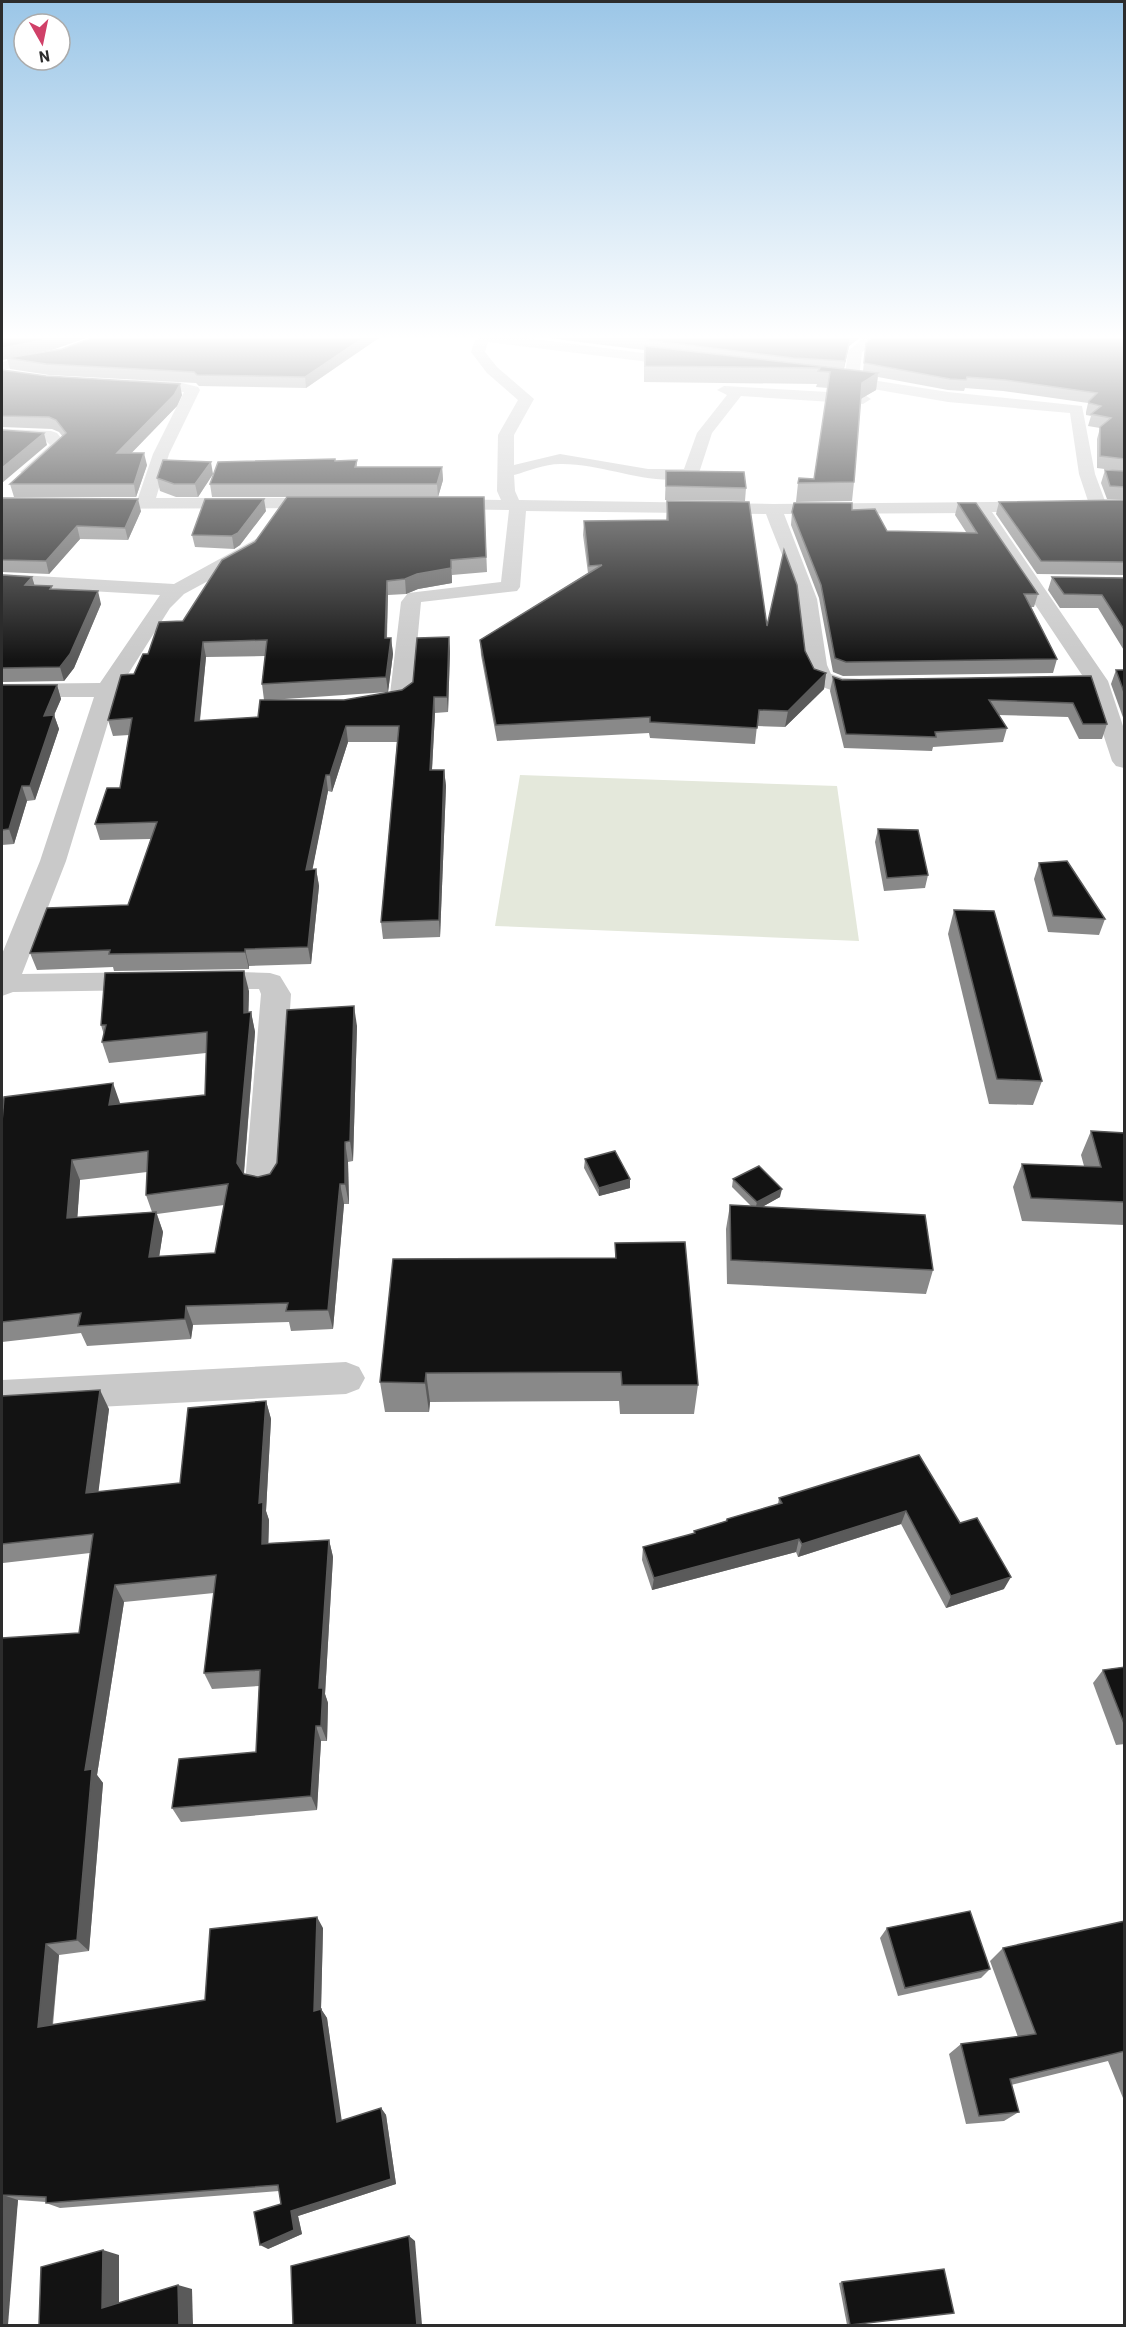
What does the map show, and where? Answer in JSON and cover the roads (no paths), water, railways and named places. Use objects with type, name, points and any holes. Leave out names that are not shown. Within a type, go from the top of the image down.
[{"type":"street","points":[[8,492],[58,444]]},
{"type":"street","points":[[144,504],[166,444]]},
{"type":"street","points":[[342,706],[393,702],[401,697],[411,602],[416,597],[510,587],[515,504],[506,491],[506,444]]},
{"type":"street","points":[[506,472],[558,459],[589,461],[635,471],[682,477],[692,472],[699,444]]},
{"type":"street","points":[[1082,444],[1087,474],[1099,507]]},
{"type":"street","points":[[1087,474],[1106,475]]},
{"type":"street","points":[[8,492],[144,504],[340,503]]},
{"type":"street","points":[[262,1183],[276,994],[270,982],[261,980],[2,985],[53,861],[107,690],[162,604],[177,590],[249,551],[258,542],[283,503]]},
{"type":"street","points":[[420,504],[773,509],[1125,506]]},
{"type":"street","points":[[980,508],[1097,681],[1125,761]]},
{"type":"street","points":[[773,509],[807,599],[816,665],[822,678],[840,685],[898,684]]},
{"type":"street","points":[[2,580],[177,590]]},
{"type":"street","points":[[1031,582],[1054,582]]},
{"type":"street","points":[[1027,682],[1097,681]]},
{"type":"street","points":[[2,690],[107,690]]},
{"type":"street","points":[[2,1396],[346,1378]]}]
